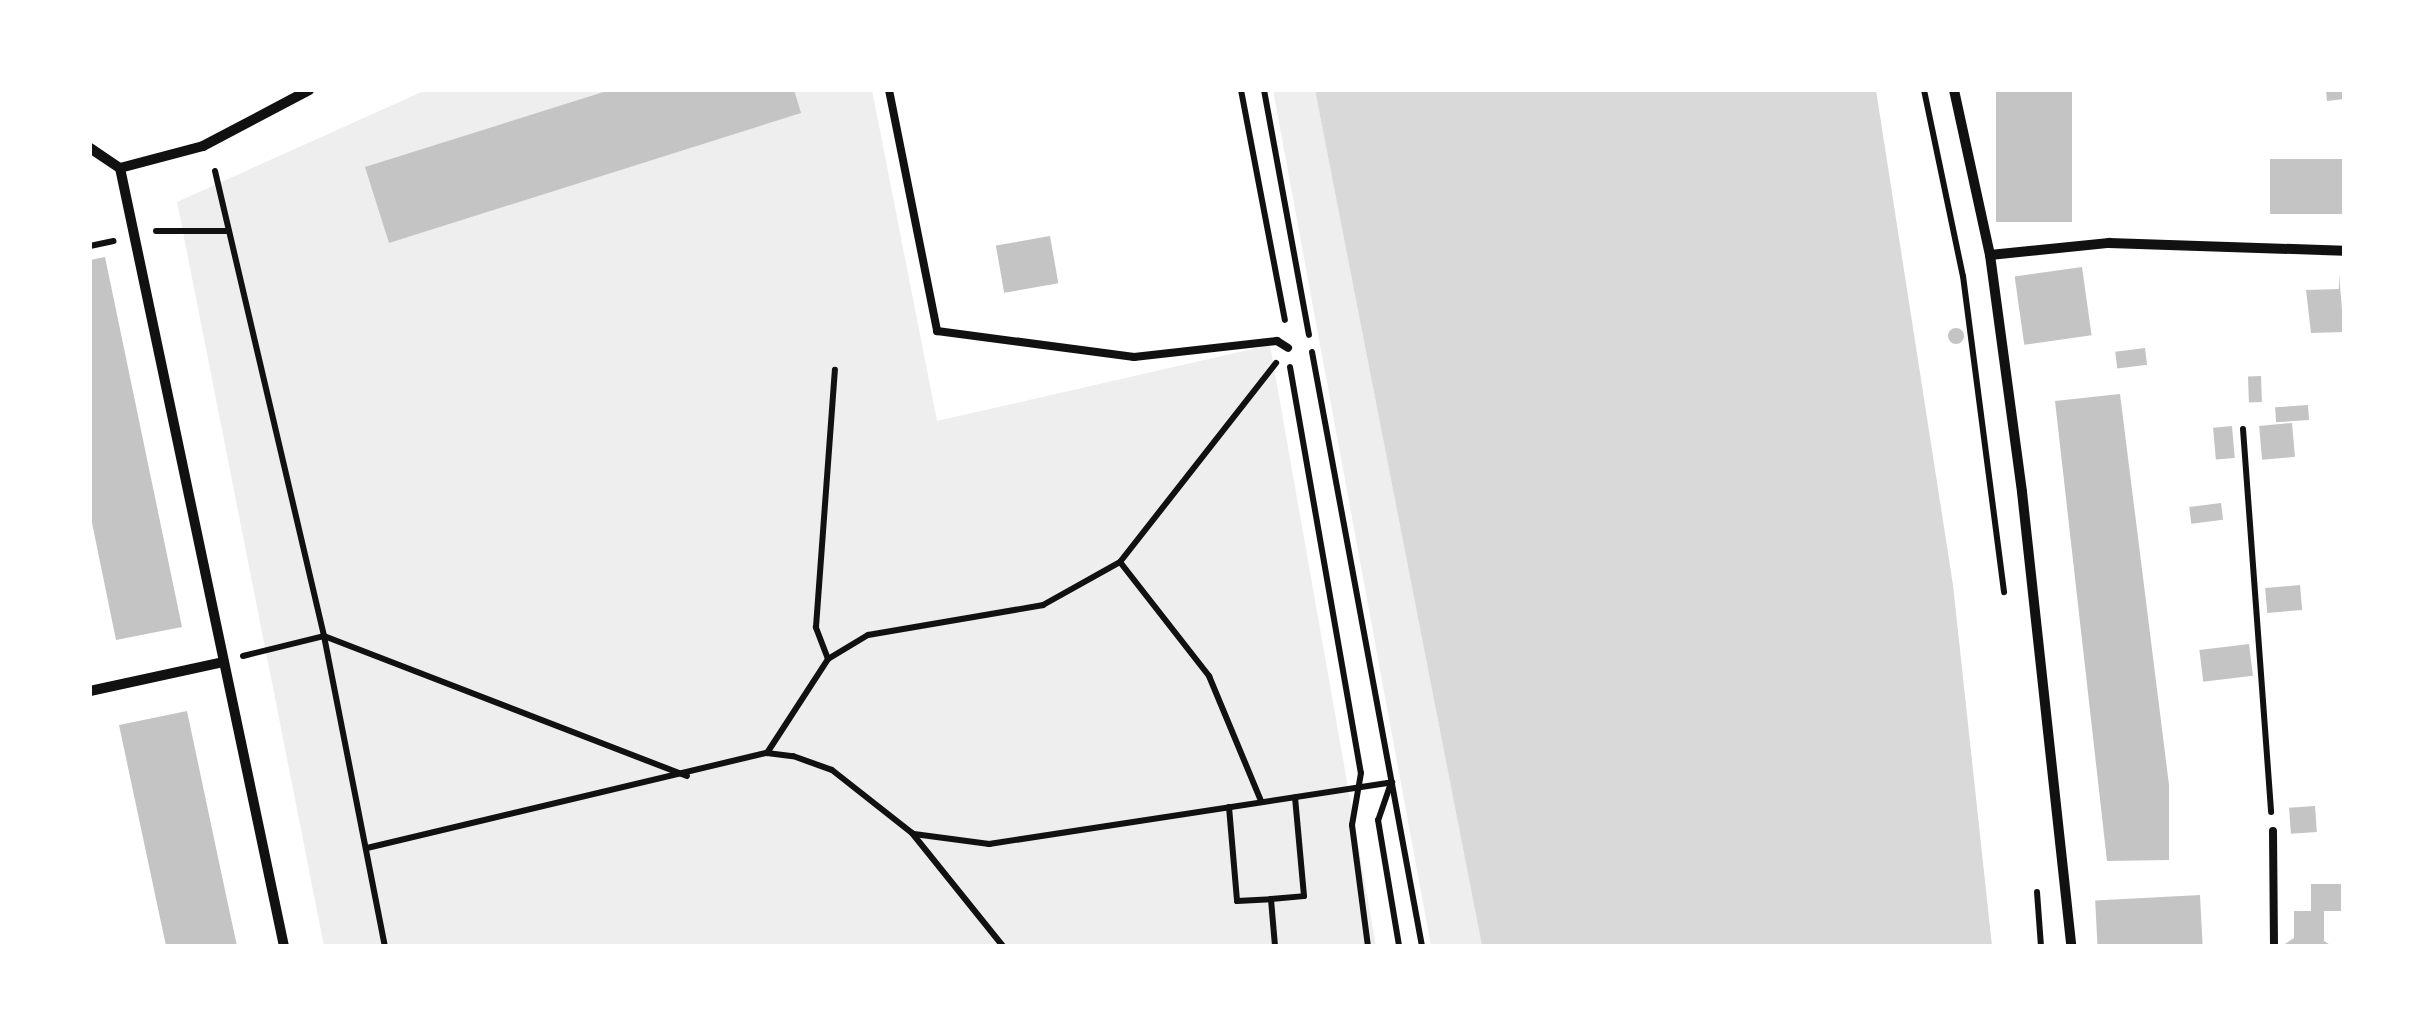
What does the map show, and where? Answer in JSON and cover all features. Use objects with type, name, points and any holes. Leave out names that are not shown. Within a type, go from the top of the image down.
[{"type":"street","points":[[120,168],[203,146],[309,90]]},
{"type":"street","points":[[1954,90],[1990,256],[2071,946]]},
{"type":"street","points":[[90,148],[120,168],[284,946]]},
{"type":"street","points":[[1990,256],[2109,243],[2344,250]]},
{"type":"street","points":[[90,691],[223,662]]},
{"type":"lane","points":[[889,90],[937,331],[1134,357],[1277,340],[1288,348]]},
{"type":"lane","points":[[2273,831],[2274,946]]},
{"type":"path","points":[[1242,90],[1288,348],[1358,788],[1352,825],[1368,946]]},
{"type":"path","points":[[1264,90],[1422,946]]},
{"type":"path","points":[[1924,90],[1964,276],[2006,602]]},
{"type":"path","points":[[215,171],[324,636],[384,946]]},
{"type":"path","points":[[155,231],[228,230]]},
{"type":"path","points":[[90,246],[111,241]]},
{"type":"path","points":[[768,753],[828,659],[868,635],[941,616],[997,618],[1044,605],[1120,562],[1288,348],[1311,345]]},
{"type":"path","points":[[828,659],[816,627],[835,370]]},
{"type":"path","points":[[2243,429],[2273,831]]},
{"type":"path","points":[[1120,562],[1209,676],[1261,801]]},
{"type":"path","points":[[254,653],[324,636],[688,776]]},
{"type":"path","points":[[367,848],[688,776],[768,753],[832,770],[912,833],[1003,946]]},
{"type":"path","points":[[912,833],[989,844],[1392,782]]},
{"type":"path","points":[[1392,782],[1378,820],[1399,946]]},
{"type":"path","points":[[1228,806],[1237,902],[1304,896],[1295,797]]},
{"type":"path","points":[[1271,899],[1274,946]]},
{"type":"shaded area","points":[[426,90],[872,90],[937,421],[1270,345],[1376,946],[324,946],[177,202]]},
{"type":"shaded area","points":[[1273,90],[1315,90],[1482,946],[1431,946]]},
{"type":"shaded area","points":[[1315,90],[1876,90],[1953,585],[1992,946],[1482,946]]},
{"type":"building","points":[[610,90],[794,90],[801,113],[389,243],[365,167]]},
{"type":"building","points":[[1996,90],[2072,90],[2072,222],[1996,222]]},
{"type":"building","points":[[2326,90],[2344,90],[2344,99],[2327,101]]},
{"type":"building","points":[[2270,159],[2344,159],[2344,214],[2270,214]]},
{"type":"building","points":[[1050,236],[1058,283],[1004,293],[996,246]]},
{"type":"building","points":[[105,257],[182,627],[116,640],[90,513],[90,260]]},
{"type":"building","points":[[2082,267],[2092,335],[2024,345],[2015,276]]},
{"type":"building","points":[[2339,274],[2344,332],[2311,333],[2306,290],[2339,289]]},
{"type":"building","points":[[1956,328],[1964,336],[1956,344],[1948,336]]},
{"type":"building","points":[[2145,348],[2147,365],[2117,369],[2115,352]]},
{"type":"building","points":[[2248,376],[2261,376],[2262,402],[2249,402]]},
{"type":"building","points":[[2120,394],[2169,785],[2169,860],[2107,861],[2055,401]]},
{"type":"building","points":[[2308,405],[2309,420],[2276,422],[2275,407]]},
{"type":"building","points":[[2292,423],[2295,457],[2262,460],[2259,426]]},
{"type":"building","points":[[2232,426],[2235,458],[2216,460],[2213,428]]},
{"type":"building","points":[[2221,503],[2223,520],[2191,524],[2189,507]]},
{"type":"building","points":[[2300,585],[2302,610],[2267,613],[2265,588]]},
{"type":"building","points":[[2249,644],[2253,676],[2203,682],[2199,650]]},
{"type":"building","points":[[187,711],[237,946],[166,946],[119,725]]},
{"type":"building","points":[[2315,806],[2317,832],[2291,834],[2289,808]]},
{"type":"building","points":[[2311,884],[2341,884],[2341,911],[2324,911],[2324,941],[2332,946],[2282,946],[2294,938],[2294,911],[2311,911]]},
{"type":"building","points":[[2200,895],[2203,946],[2098,946],[2095,900]]}]
